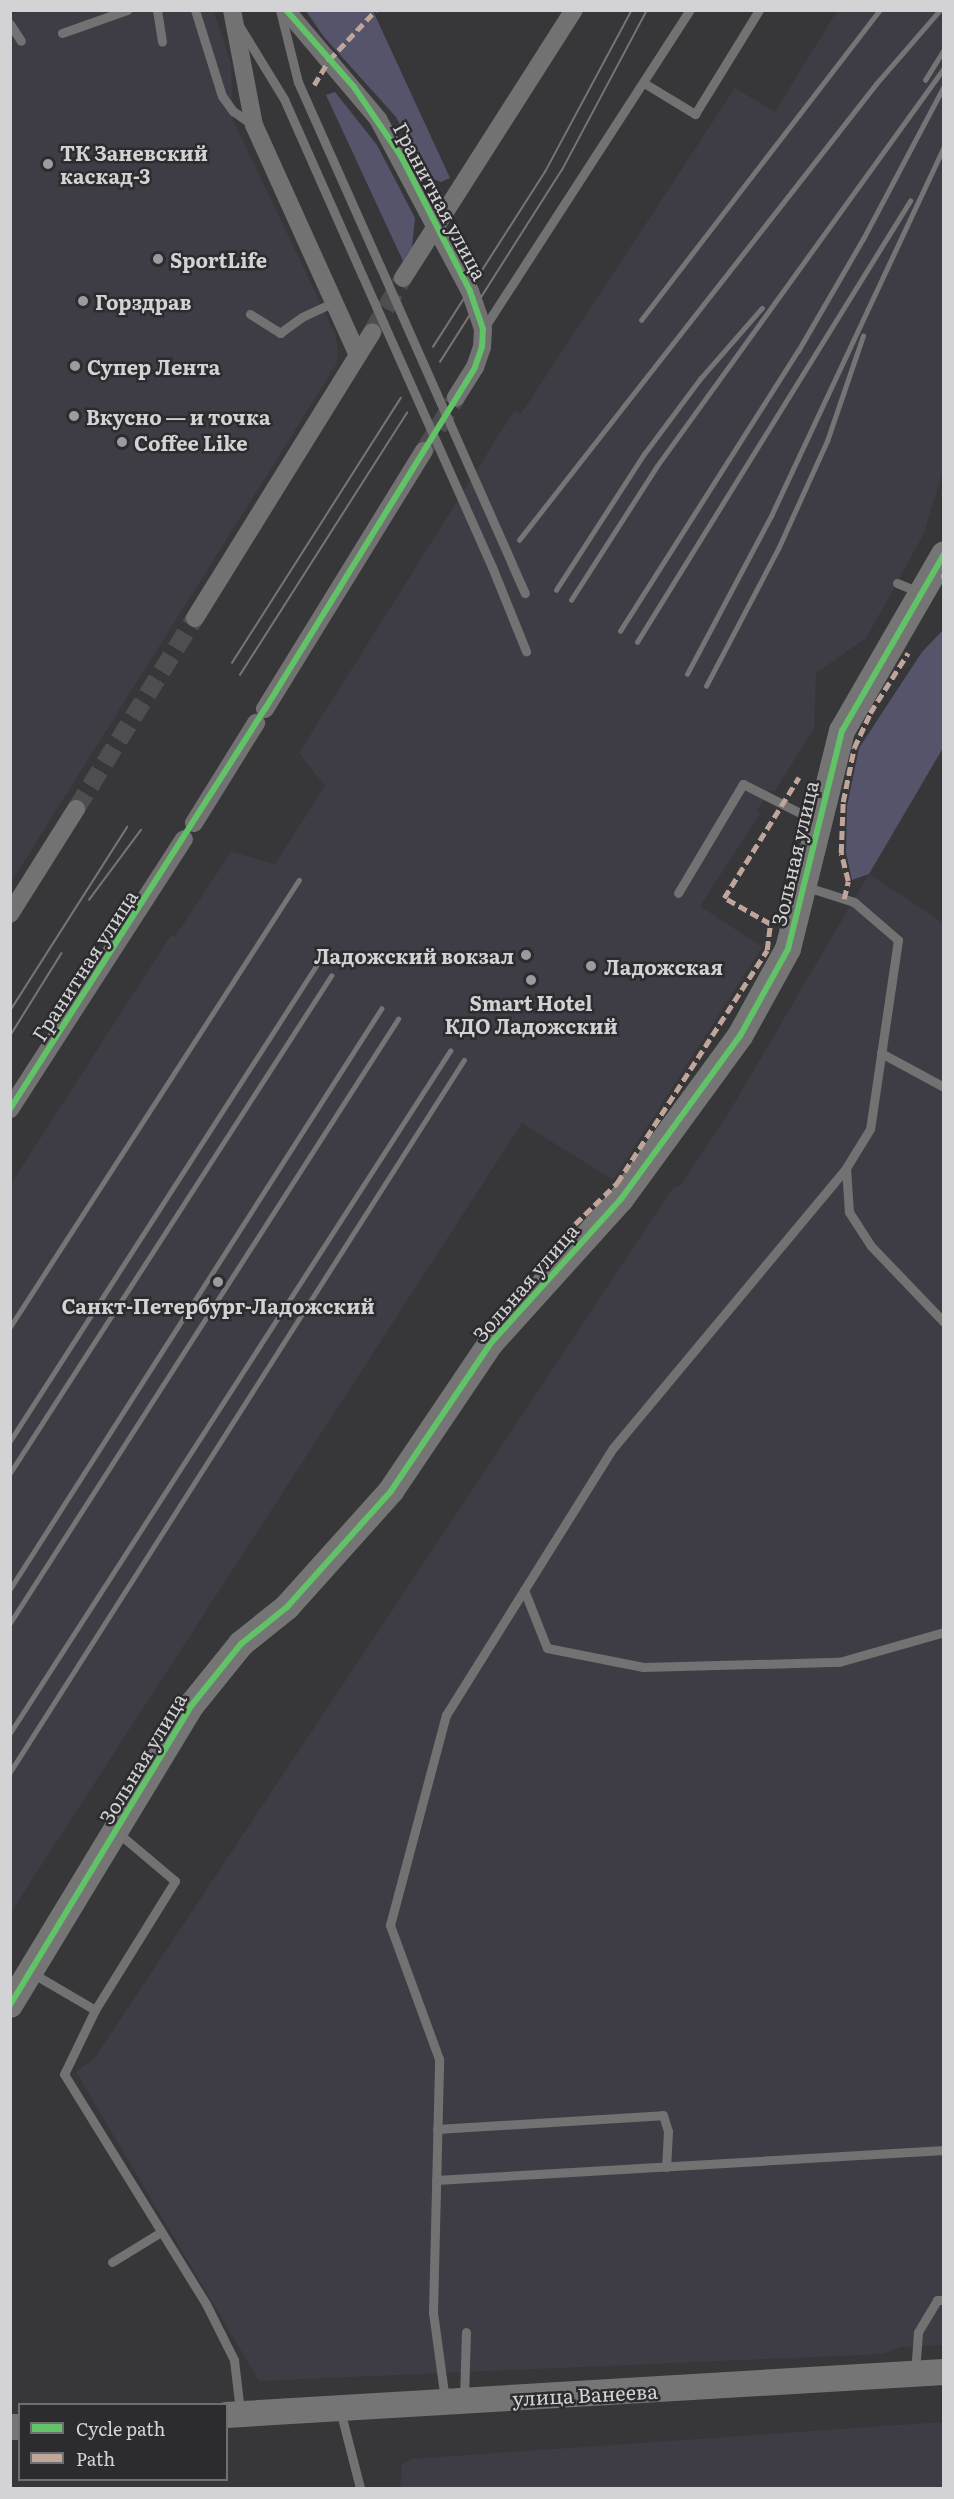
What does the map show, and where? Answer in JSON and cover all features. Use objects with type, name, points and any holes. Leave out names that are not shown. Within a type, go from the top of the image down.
[{"type":"street","name":"Гранитная улица","points":[[286,10],[378,119],[470,291],[483,328],[476,367],[456,398]]},
{"type":"street","points":[[435,224],[574,10]]},
{"type":"street","points":[[235,16],[254,125],[358,355]]},
{"type":"street","name":"Гранитная улица","points":[[403,278],[435,224]]},
{"type":"street","points":[[195,618],[372,332]]},
{"type":"street","points":[[194,823],[424,451]]},
{"type":"street","name":"Зольная улица","points":[[10,2005],[191,1706],[241,1644],[287,1607],[391,1491],[490,1344],[621,1199],[733,1046],[788,949],[807,887],[819,822],[842,731],[944,554]]},
{"type":"street","points":[[10,914],[76,809]]},
{"type":"street","name":"Гранитная улица","points":[[10,1109],[184,839]]},
{"type":"street","name":"улица Ванеева","points":[[233,2415],[944,2372]]},
{"type":"lane","points":[[62,33],[127,10]]},
{"type":"lane","points":[[157,10],[162,42]]},
{"type":"lane","points":[[195,10],[222,96],[233,111],[254,125]]},
{"type":"lane","points":[[280,10],[298,82],[525,593]]},
{"type":"lane","points":[[483,328],[690,10]]},
{"type":"lane","points":[[644,83],[695,114],[759,10]]},
{"type":"lane","points":[[235,16],[280,92],[492,567],[526,651]]},
{"type":"lane","points":[[10,24],[21,41]]},
{"type":"lane","points":[[280,92],[298,82]]},
{"type":"lane","points":[[250,314],[280,333],[302,317],[334,302]]},
{"type":"lane","points":[[897,583],[921,593]]},
{"type":"lane","points":[[678,893],[743,784],[819,822]]},
{"type":"lane","points":[[454,2402],[433,2312],[439,2059],[390,1925],[446,1715],[613,1448],[846,1168],[870,1129],[898,940],[854,902],[807,887]]},
{"type":"lane","points":[[881,1053],[944,1087]]},
{"type":"lane","points":[[846,1168],[849,1212],[871,1246],[944,1322]]},
{"type":"lane","points":[[524,1590],[547,1647],[643,1667],[839,1662],[944,1632]]},
{"type":"lane","points":[[116,1832],[175,1881],[95,2010],[64,2074],[161,2232],[234,2360],[233,2415]]},
{"type":"lane","points":[[32,1972],[95,2010]]},
{"type":"lane","points":[[437,2129],[663,2115],[668,2131],[666,2167]]},
{"type":"lane","points":[[436,2180],[944,2151]]},
{"type":"lane","points":[[112,2262],[161,2232]]},
{"type":"lane","points":[[915,2374],[918,2332],[937,2301],[944,2300]]},
{"type":"lane","points":[[454,2402],[466,2332]]},
{"type":"lane","points":[[339,2409],[360,2488]]},
{"type":"shaded area","points":[[23,10],[214,11],[231,65],[233,120],[335,334],[338,351],[336,365],[11,882],[10,16]]},
{"type":"shaded area","points":[[306,11],[373,11],[450,178],[441,182],[429,177],[396,117],[324,37]]},
{"type":"shaded area","points":[[837,11],[943,11],[943,470],[924,533],[897,583],[866,638],[816,673],[814,729],[774,792],[770,790],[757,811],[760,814],[700,906],[762,947],[613,1180],[522,1123],[11,1912],[11,1184],[171,935],[175,937],[231,852],[275,864],[325,786],[299,753],[514,411],[521,414],[735,88],[775,112]]},
{"type":"shaded area","points":[[335,92],[377,145],[415,218],[412,247],[403,261],[326,95]]},
{"type":"shaded area","points":[[943,630],[943,748],[869,874],[852,880],[846,853],[847,806],[859,748],[922,652]]},
{"type":"shaded area","points":[[869,874],[943,923],[943,2345],[901,2347],[882,2354],[259,2381],[76,2072],[94,2059],[673,1188],[680,1186],[727,1116]]},
{"type":"shaded area","points":[[943,2422],[943,2488],[400,2488],[402,2465],[411,2459]]},
{"type":"tunnel","points":[[372,332],[403,278]]},
{"type":"tunnel","points":[[424,451],[456,398]]},
{"type":"tunnel","points":[[76,809],[195,618]]},
{"type":"tram line","points":[[433,347],[545,172],[632,10]]},
{"type":"tram line","points":[[440,362],[562,170],[647,10]]},
{"type":"tram line","points":[[232,663],[401,398]]},
{"type":"tram line","points":[[240,675],[407,413]]},
{"type":"tram line","points":[[10,1011],[127,827]]},
{"type":"tram line","points":[[89,900],[141,830]]},
{"type":"tram line","points":[[10,1036],[61,954]]},
{"type":"railway","points":[[641,320],[880,10]]},
{"type":"railway","points":[[519,540],[876,84],[940,10]]},
{"type":"railway","points":[[925,80],[944,50]]},
{"type":"railway","points":[[571,600],[657,466],[944,68]]},
{"type":"railway","points":[[620,631],[798,351],[863,239],[944,86]]},
{"type":"railway","points":[[687,674],[771,516],[944,147]]},
{"type":"railway","points":[[637,642],[910,201]]},
{"type":"railway","points":[[556,590],[644,454],[700,379],[762,308]]},
{"type":"railway","points":[[706,686],[778,549],[827,441],[863,336]]},
{"type":"railway","points":[[10,1327],[299,880]]},
{"type":"railway","points":[[10,1441],[316,966]]},
{"type":"railway","points":[[10,1473],[331,976]]},
{"type":"railway","points":[[10,1589],[381,1009]]},
{"type":"railway","points":[[10,1623],[398,1019]]},
{"type":"railway","points":[[10,1733],[450,1051]]},
{"type":"railway","points":[[10,1772],[464,1060]]},
{"type":"marked path","points":[[314,85],[329,60],[376,10]]},
{"type":"marked path","points":[[844,899],[848,881],[841,853],[843,802],[854,748],[870,713],[908,653]]},
{"type":"marked path","points":[[575,1224],[617,1183],[767,950],[770,924],[724,898],[799,777]]},
{"type":"cycle path","points":[[10,1109],[265,709],[475,367],[482,347],[483,329],[470,291],[401,156],[354,87],[286,10]]},
{"type":"cycle path","points":[[10,2005],[191,1706],[241,1644],[287,1607],[391,1491],[490,1344],[621,1199],[740,1036],[788,949],[842,731],[944,554]]},
{"type":"place","name":"ТК Заневский каскад-3","points":[[48,164]]},
{"type":"place","name":"SportLife","points":[[158,259]]},
{"type":"place","name":"Горздрав","points":[[83,301]]},
{"type":"place","name":"Супер Лента","points":[[75,366]]},
{"type":"place","name":"Вкусно — и точка","points":[[74,416]]},
{"type":"place","name":"Coffee Like","points":[[122,442]]},
{"type":"place","name":"Ладожский вокзал","points":[[526,955]]},
{"type":"place","name":"Ладожская","points":[[591,966]]},
{"type":"place","name":"Smart Hotel КДО Ладожский","points":[[531,980]]},
{"type":"place","name":"Санкт-Петербург-Ладожский","points":[[218,1282]]}]
